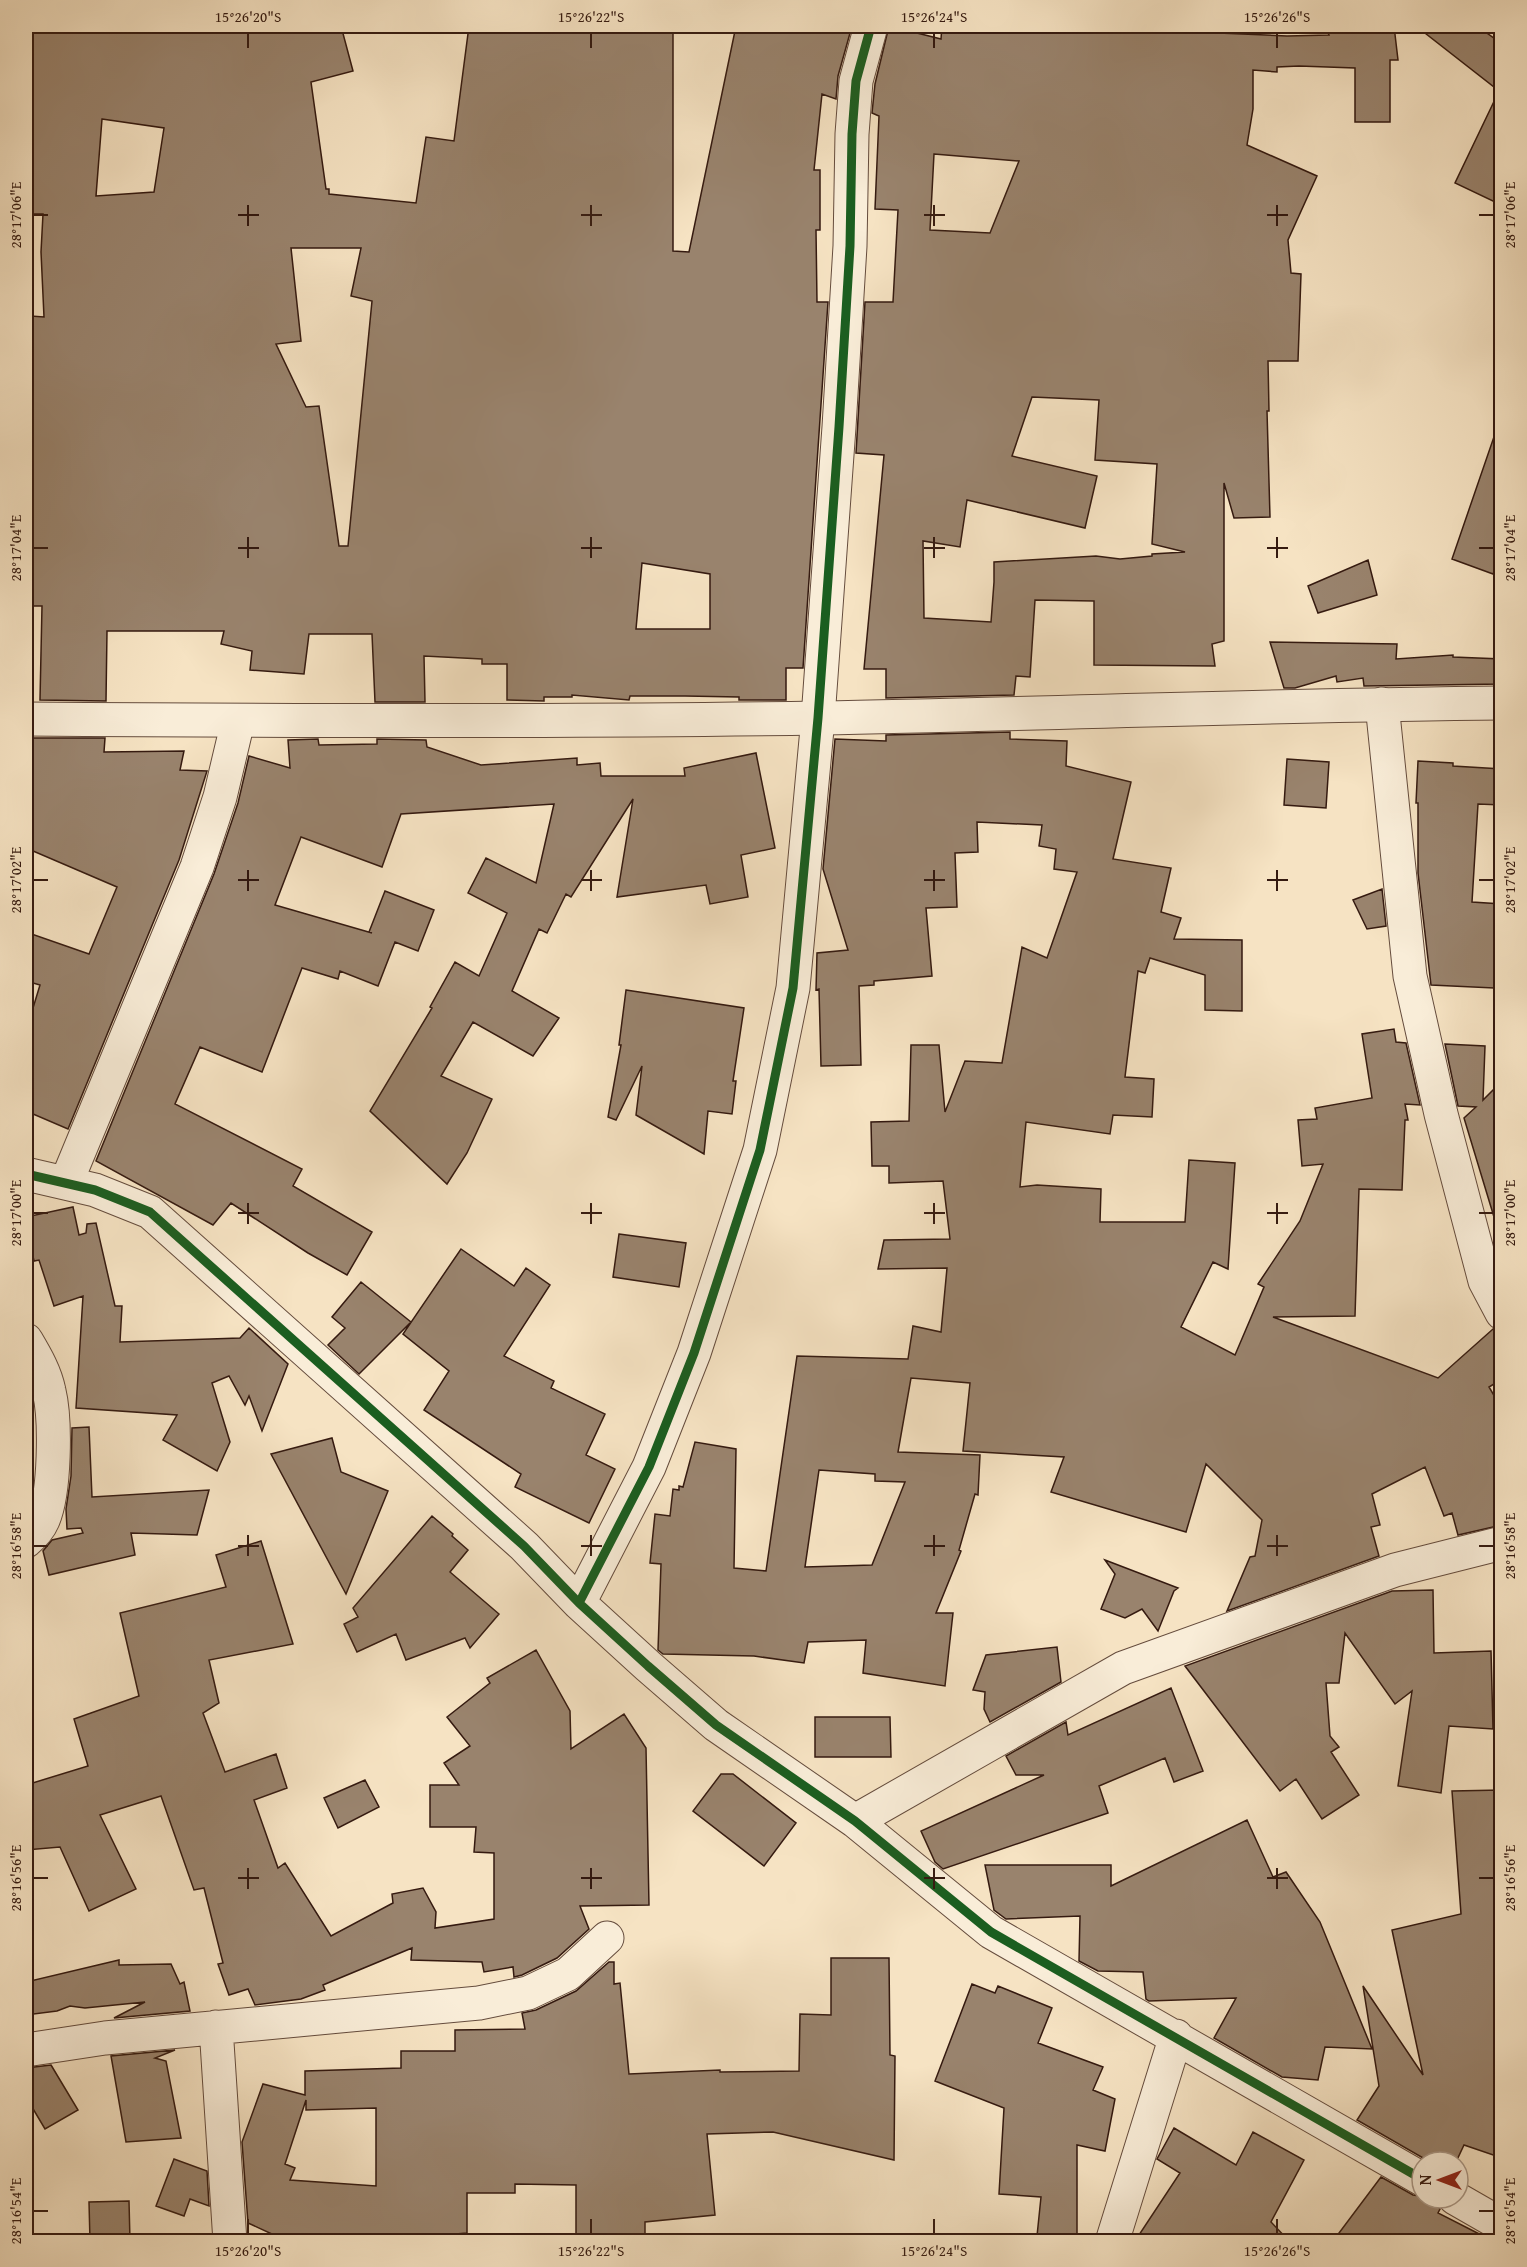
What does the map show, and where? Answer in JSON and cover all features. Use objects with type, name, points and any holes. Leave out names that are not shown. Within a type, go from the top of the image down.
[{"type":"street","points":[[579,1603],[649,1467],[694,1353],[760,1150],[793,988],[818,718],[850,246],[852,134],[856,81],[871,26]]},
{"type":"street","points":[[26,719],[238,721],[818,718],[1502,703]]},
{"type":"street","points":[[1382,704],[1410,976],[1441,1114],[1485,1281],[1502,1313]]},
{"type":"street","points":[[66,1183],[197,867],[219,797],[238,721]]},
{"type":"street","points":[[26,1174],[95,1190],[150,1212],[524,1546],[579,1603],[716,1725],[855,1821],[991,1932],[1410,2172]]},
{"type":"street","points":[[26,1340],[40,1364],[50,1392],[53,1449],[52,1483],[43,1520],[26,1541]]},
{"type":"street","points":[[855,1821],[1123,1668],[1395,1570],[1502,1543]]},
{"type":"street","points":[[26,2050],[105,2038],[479,2003],[528,1993],[568,1974],[606,1938]]},
{"type":"street","points":[[216,2028],[230,2241]]},
{"type":"street","points":[[1112,2241],[1176,2036]]},
{"type":"street","points":[[1470,2207],[1502,2225]]},
{"type":"building","points":[[26,26],[341,26],[353,71],[311,82],[326,189],[329,189],[329,194],[416,203],[426,137],[454,141],[469,26],[673,26],[673,251],[689,252],[736,26],[852,26],[838,76],[836,99],[822,94],[814,170],[820,170],[820,230],[816,230],[817,302],[828,302],[803,668],[786,668],[786,700],[630,696],[629,700],[572,695],[572,697],[544,697],[544,701],[507,700],[507,664],[482,664],[482,659],[424,656],[425,702],[375,702],[372,634],[309,634],[304,674],[250,670],[252,651],[221,644],[224,631],[107,631],[106,701],[40,700],[42,606],[26,606],[26,408],[31,316],[44,317],[41,252],[43,214],[26,214]],"holes":[[[102,119],[164,128],[154,192],[96,196]],[[291,248],[361,248],[351,296],[372,301],[348,546],[339,546],[319,406],[306,407],[276,344],[301,341]],[[642,563],[710,574],[710,629],[636,629]]]},
{"type":"building","points":[[889,26],[941,39],[942,26],[1196,26],[1195,32],[1287,36],[1329,35],[1325,26],[1394,26],[1398,60],[1390,60],[1390,122],[1355,122],[1355,68],[1299,66],[1277,67],[1277,72],[1253,70],[1253,109],[1247,145],[1317,176],[1288,240],[1291,273],[1301,274],[1298,361],[1268,361],[1270,517],[1234,518],[1224,483],[1224,641],[1212,644],[1215,666],[1094,665],[1094,601],[1035,600],[1030,677],[1016,676],[1014,695],[886,698],[886,669],[864,669],[884,455],[856,453],[865,302],[893,302],[898,210],[875,209],[879,116],[872,113],[875,84]],"holes":[[[934,154],[1019,161],[990,233],[930,230]],[[1032,397],[1099,400],[1095,460],[1157,464],[1152,544],[1185,552],[1120,559],[1096,556],[994,562],[991,622],[924,618],[923,541],[960,547],[967,500],[1085,528],[1097,476],[1012,456]]]},
{"type":"building","points":[[1416,26],[1477,26],[1502,44],[1502,183],[1495,202],[1455,183],[1499,91]]},
{"type":"building","points":[[1497,428],[1502,429],[1502,551],[1493,574],[1452,559]]},
{"type":"building","points":[[1368,560],[1377,595],[1318,613],[1308,586]]},
{"type":"building","points":[[1270,642],[1397,644],[1396,659],[1453,655],[1453,657],[1502,659],[1502,684],[1364,686],[1363,678],[1337,682],[1336,676],[1295,688],[1284,688]]},
{"type":"building","points":[[1010,732],[1010,739],[1067,741],[1066,766],[1131,782],[1113,859],[1171,868],[1161,912],[1181,918],[1174,939],[1242,940],[1242,1011],[1205,1010],[1205,975],[1150,958],[1145,973],[1138,971],[1125,1077],[1154,1079],[1152,1117],[1113,1115],[1110,1134],[1026,1122],[1020,1187],[1037,1185],[1101,1189],[1100,1222],[1185,1222],[1189,1160],[1235,1163],[1228,1269],[1213,1262],[1181,1327],[1235,1355],[1264,1287],[1258,1284],[1300,1221],[1323,1164],[1302,1166],[1298,1120],[1317,1119],[1315,1108],[1372,1098],[1362,1034],[1394,1029],[1396,1042],[1406,1043],[1420,1105],[1405,1104],[1408,1120],[1405,1120],[1402,1190],[1359,1189],[1355,1316],[1273,1317],[1438,1378],[1493,1329],[1502,1332],[1502,1379],[1489,1387],[1502,1409],[1502,1525],[1458,1535],[1452,1513],[1444,1516],[1425,1467],[1372,1494],[1380,1525],[1371,1527],[1379,1556],[1227,1611],[1250,1557],[1255,1556],[1262,1520],[1206,1464],[1186,1532],[1051,1492],[1064,1457],[963,1451],[970,1383],[911,1378],[898,1452],[980,1455],[978,1495],[975,1494],[959,1550],[961,1551],[936,1613],[953,1613],[945,1686],[863,1673],[866,1640],[808,1642],[804,1663],[754,1656],[663,1654],[658,1650],[661,1564],[650,1563],[655,1514],[670,1516],[673,1489],[679,1490],[679,1486],[683,1487],[695,1442],[736,1449],[734,1568],[766,1571],[797,1356],[908,1359],[913,1326],[941,1332],[947,1268],[878,1269],[884,1240],[950,1239],[943,1181],[889,1183],[889,1166],[872,1166],[871,1122],[909,1121],[911,1045],[939,1045],[945,1112],[965,1061],[1002,1063],[1022,947],[1047,958],[1077,872],[1054,869],[1056,849],[1039,846],[1042,825],[977,822],[978,852],[955,853],[957,907],[926,908],[932,976],[874,981],[874,985],[859,986],[861,1065],[821,1066],[819,989],[816,990],[817,953],[848,950],[823,869],[835,739],[886,741],[886,735]],"holes":[[[819,1470],[875,1474],[875,1481],[905,1482],[872,1565],[805,1567]]]},
{"type":"building","points":[[26,738],[105,738],[104,752],[184,751],[180,770],[207,771],[179,860],[68,1129],[26,1111],[26,1031],[40,985],[26,981],[26,932],[89,954],[117,887],[26,848]]},
{"type":"building","points":[[318,739],[319,745],[377,744],[377,739],[426,740],[427,747],[481,765],[577,758],[577,765],[600,763],[601,776],[685,776],[684,768],[756,753],[775,848],[741,855],[748,897],[710,904],[706,885],[617,897],[633,799],[571,897],[566,894],[547,933],[539,929],[512,991],[559,1018],[533,1056],[473,1022],[441,1076],[492,1099],[467,1153],[447,1184],[370,1111],[432,1008],[430,1007],[455,962],[479,976],[507,913],[468,893],[486,858],[536,883],[554,804],[401,814],[382,867],[301,837],[275,905],[372,933],[369,932],[385,891],[434,910],[418,951],[395,942],[378,986],[340,971],[338,979],[302,968],[262,1072],[200,1047],[175,1104],[302,1169],[293,1186],[372,1232],[347,1275],[308,1253],[231,1203],[213,1225],[96,1161],[214,874],[238,803],[249,756],[290,768],[288,740]]},
{"type":"building","points":[[1287,759],[1329,762],[1326,808],[1284,805]]},
{"type":"building","points":[[1418,761],[1502,769],[1502,805],[1478,804],[1472,902],[1502,904],[1502,947],[1495,946],[1494,988],[1431,985],[1418,873],[1418,803],[1416,803]]},
{"type":"building","points":[[1382,889],[1386,926],[1367,929],[1353,900]]},
{"type":"building","points":[[626,990],[744,1008],[733,1081],[736,1081],[732,1114],[708,1111],[704,1154],[636,1115],[642,1066],[616,1120],[608,1117],[621,1045],[619,1045]]},
{"type":"building","points":[[1445,1044],[1485,1046],[1483,1100],[1502,1081],[1502,1215],[1494,1217],[1464,1118],[1476,1107],[1458,1106]]},
{"type":"building","points":[[73,1207],[79,1235],[86,1233],[87,1224],[96,1223],[115,1306],[122,1306],[120,1342],[240,1338],[249,1328],[288,1364],[262,1431],[249,1396],[245,1405],[229,1376],[212,1383],[230,1442],[217,1471],[163,1440],[177,1415],[76,1408],[83,1296],[54,1306],[39,1260],[34,1261],[26,1225],[26,1217]]},
{"type":"building","points":[[619,1234],[686,1243],[679,1287],[613,1277]]},
{"type":"building","points":[[461,1249],[514,1286],[526,1268],[550,1285],[504,1356],[554,1381],[551,1388],[605,1414],[586,1455],[615,1469],[589,1523],[515,1487],[521,1474],[424,1410],[449,1371],[403,1334]]},
{"type":"building","points":[[361,1282],[411,1322],[359,1374],[328,1345],[345,1328],[332,1317]]},
{"type":"building","points":[[89,1427],[92,1497],[209,1490],[197,1535],[131,1533],[135,1555],[49,1575],[43,1551],[52,1540],[83,1533],[81,1528],[67,1529],[66,1509],[71,1476],[72,1428]]},
{"type":"building","points":[[332,1438],[341,1472],[388,1491],[346,1594],[271,1454]]},
{"type":"building","points":[[432,1516],[468,1550],[450,1572],[499,1614],[470,1648],[465,1638],[406,1660],[396,1634],[357,1652],[344,1624],[358,1617],[353,1608]]},
{"type":"building","points":[[261,1541],[293,1644],[209,1660],[219,1703],[203,1713],[225,1772],[276,1754],[287,1788],[254,1800],[278,1868],[285,1863],[331,1936],[393,1903],[392,1894],[423,1888],[436,1912],[435,1928],[494,1919],[494,1853],[474,1852],[476,1827],[430,1827],[430,1785],[459,1785],[444,1763],[470,1746],[447,1717],[490,1683],[487,1678],[536,1650],[570,1711],[571,1749],[624,1714],[646,1748],[649,1905],[580,1906],[589,1929],[557,1958],[522,1975],[514,1977],[513,1967],[484,1972],[482,1962],[411,1960],[412,1948],[323,1985],[325,1990],[301,1999],[255,2005],[248,1989],[229,1995],[218,1964],[223,1963],[204,1888],[194,1890],[161,1796],[100,1815],[136,1889],[89,1911],[60,1847],[26,1850],[26,1785],[88,1766],[74,1719],[139,1696],[120,1613],[226,1587],[216,1555]]},
{"type":"building","points":[[1105,1560],[1178,1588],[1174,1591],[1158,1631],[1142,1609],[1125,1618],[1101,1609],[1115,1574]]},
{"type":"building","points":[[1433,1590],[1434,1653],[1491,1651],[1493,1729],[1449,1726],[1441,1793],[1398,1786],[1412,1691],[1395,1704],[1345,1633],[1339,1683],[1326,1683],[1330,1736],[1339,1747],[1331,1752],[1359,1795],[1322,1819],[1296,1779],[1280,1791],[1185,1666],[1392,1591]]},
{"type":"building","points":[[1057,1647],[1061,1682],[990,1722],[984,1709],[985,1692],[973,1690],[986,1655]]},
{"type":"building","points":[[1171,1688],[1203,1771],[1174,1782],[1165,1758],[1099,1786],[1108,1813],[943,1869],[935,1862],[921,1831],[1044,1775],[1016,1775],[1006,1756],[1066,1722],[1068,1735]]},
{"type":"building","points":[[815,1717],[890,1717],[891,1757],[815,1757]]},
{"type":"building","points":[[721,1774],[733,1774],[796,1823],[764,1866],[693,1811]]},
{"type":"building","points":[[365,1780],[379,1807],[338,1828],[324,1798]]},
{"type":"building","points":[[1502,1790],[1502,1821],[1494,1822],[1497,1906],[1502,1905],[1502,2158],[1464,2145],[1462,2150],[1410,2150],[1357,2120],[1379,2086],[1363,1986],[1423,2075],[1392,1930],[1461,1914],[1452,1791]]},
{"type":"building","points":[[1247,1820],[1273,1877],[1286,1872],[1320,1922],[1372,2049],[1325,2047],[1318,2080],[1282,2077],[1214,2038],[1236,1998],[1149,2001],[1146,1999],[1143,1972],[1098,1971],[1079,1961],[1080,1916],[1006,1919],[994,1910],[985,1865],[1111,1865],[1111,1886]]},
{"type":"building","points":[[831,1958],[889,1958],[890,2055],[895,2056],[894,2160],[773,2132],[707,2134],[715,2215],[645,2222],[645,2239],[576,2239],[576,2185],[515,2184],[515,2193],[467,2193],[467,2233],[375,2241],[375,2238],[274,2235],[248,2223],[242,2142],[263,2084],[305,2095],[305,2071],[401,2068],[401,2051],[455,2051],[455,2030],[525,2029],[522,2013],[536,2010],[576,1991],[609,1962],[614,1962],[614,1984],[620,1983],[629,2074],[720,2070],[720,2072],[799,2071],[800,2014],[831,2015]],"holes":[[[306,2100],[306,2110],[376,2108],[376,2186],[290,2180],[295,2168],[285,2164]]]},
{"type":"building","points":[[119,1960],[119,1965],[171,1964],[180,1984],[184,1982],[190,2011],[114,2018],[145,2002],[85,2008],[70,2006],[57,2011],[26,2015],[26,1982]]},
{"type":"building","points":[[972,1984],[995,1993],[998,1986],[1052,2008],[1038,2043],[1103,2067],[1093,2090],[1115,2099],[1105,2151],[1077,2145],[1077,2241],[1039,2241],[1040,2236],[1037,2236],[1041,2197],[999,2194],[1004,2108],[935,2081]]},
{"type":"building","points":[[175,2050],[155,2058],[166,2061],[181,2138],[126,2142],[111,2056]]},
{"type":"building","points":[[51,2065],[78,2110],[45,2129],[26,2097],[26,2068]]},
{"type":"building","points":[[1174,2128],[1236,2165],[1253,2132],[1304,2160],[1271,2222],[1289,2241],[1135,2241],[1180,2173],[1157,2159]]},
{"type":"building","points":[[174,2159],[207,2171],[209,2206],[190,2199],[184,2216],[156,2206]]},
{"type":"building","points":[[1381,2177],[1410,2193],[1410,2210],[1440,2210],[1438,2213],[1493,2241],[1333,2241]]},
{"type":"building","points":[[129,2201],[130,2241],[90,2241],[89,2202]]},
{"type":"cycle path","points":[[579,1603],[649,1467],[694,1353],[760,1150],[793,988],[818,718],[839,427],[850,246],[852,134],[856,81],[871,26]]},
{"type":"cycle path","points":[[26,1174],[95,1190],[150,1212],[524,1546],[579,1603],[716,1725],[855,1821],[991,1932],[1410,2172]]}]
